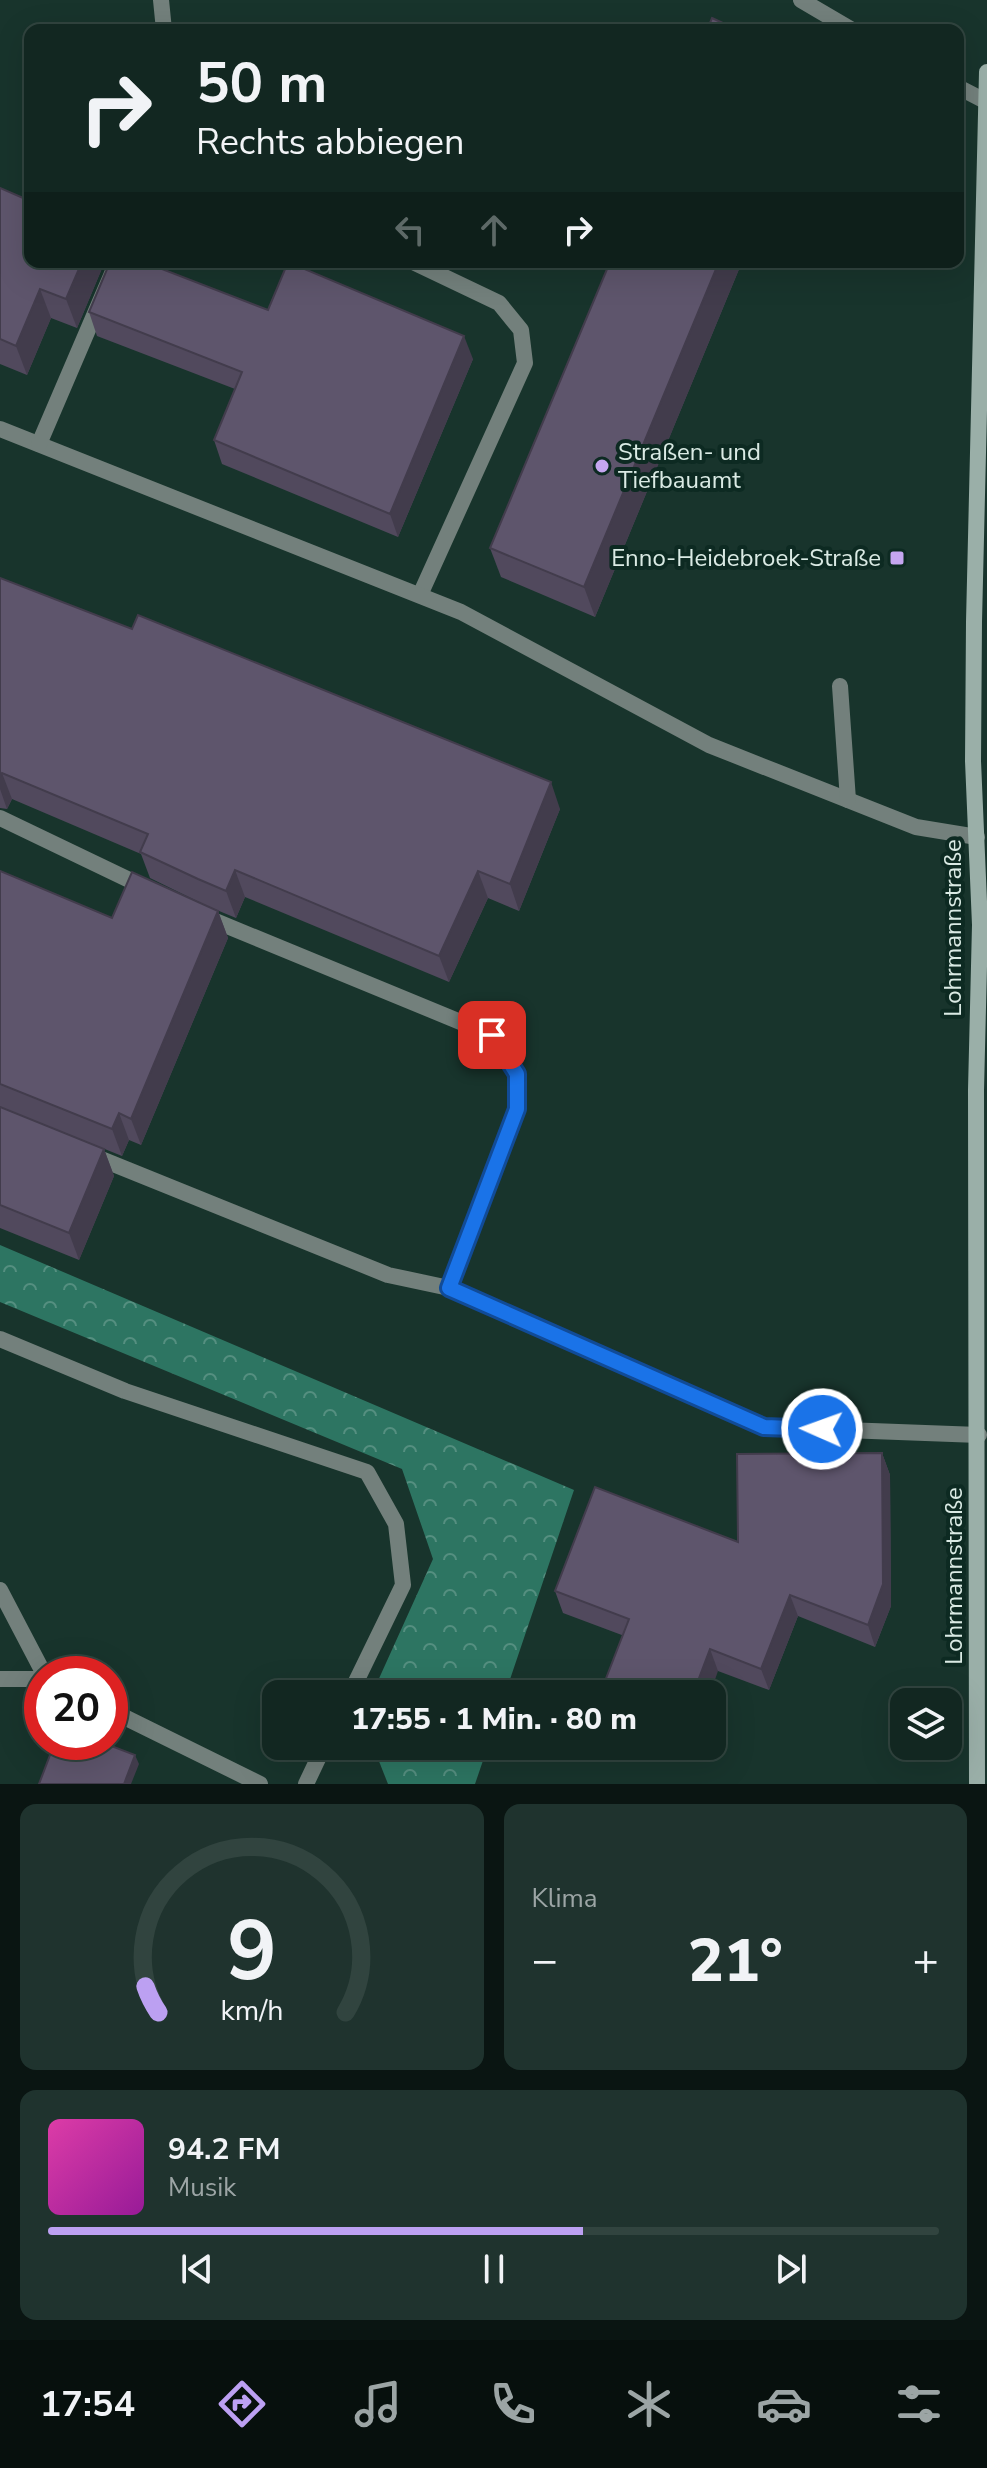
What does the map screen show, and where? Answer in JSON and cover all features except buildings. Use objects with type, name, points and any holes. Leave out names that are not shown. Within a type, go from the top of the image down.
[{"type":"street","points":[[161,0],[163,24]]},
{"type":"street","points":[[801,0],[842,24]]},
{"type":"street","name":"Lohrmannstraße","points":[[977,1784],[982,1639],[977,837],[981,785],[987,72]]},
{"type":"street","points":[[964,90],[985,101]]},
{"type":"street","points":[[39,444],[114,268]]},
{"type":"street","points":[[420,595],[525,363],[521,330],[499,303],[426,268]]},
{"type":"street","points":[[0,429],[461,612],[709,745],[916,827],[977,837]]},
{"type":"street","points":[[840,686],[848,800]]},
{"type":"street","points":[[0,818],[162,896]]},
{"type":"street","points":[[189,910],[492,1035],[517,1074],[517,1109],[449,1288]]},
{"type":"street","points":[[72,1147],[388,1275],[449,1288],[764,1427],[979,1435]]},
{"type":"street","points":[[0,1339],[125,1391],[367,1472],[396,1524],[403,1585],[357,1680]]},
{"type":"street","points":[[0,1590],[33,1656]]},
{"type":"street","points":[[0,1679],[24,1677]]},
{"type":"street","points":[[128,1719],[260,1784]]},
{"type":"street","points":[[306,1784],[317,1760]]},
{"type":"green space","points":[[0,1245],[574,1490],[510,1680],[378,1680],[433,1559],[402,1469],[0,1302]]},
{"type":"green space","points":[[379,1760],[483,1760],[475,1784],[388,1784]]},
{"type":"place","name":"Straßen- und Tiefbauamt","points":[[602,466]]},
{"type":"place","name":"Enno-Heidebroek-Straße","points":[[897,558]]},
{"type":"route","points":[[492,1035],[517,1074],[517,1109],[449,1288],[764,1427],[822,1429]]}]
